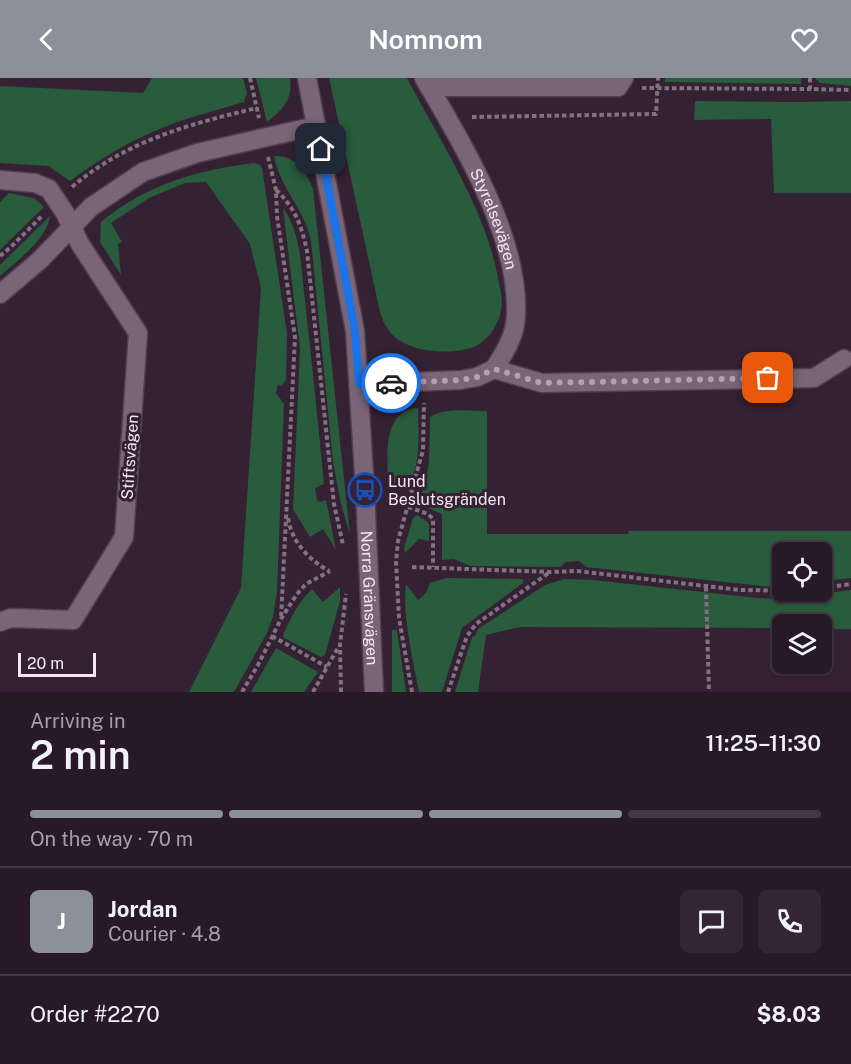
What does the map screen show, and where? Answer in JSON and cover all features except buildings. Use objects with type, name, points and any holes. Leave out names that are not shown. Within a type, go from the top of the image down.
[{"type":"street","name":"Norra Gränsvägen","points":[[307,78],[355,331],[374,692]]},
{"type":"street","points":[[426,83],[621,82]]},
{"type":"street","name":"Styrelsevägen","points":[[426,83],[447,115],[495,213],[512,267],[515,321],[508,347],[494,369]]},
{"type":"street","points":[[0,294],[40,260],[102,197],[143,172],[197,153],[316,126]]},
{"type":"street","name":"Stiftsvägen","points":[[0,180],[36,183],[49,189],[138,333],[124,537],[73,620],[11,618],[0,622]]},
{"type":"street","points":[[359,384],[424,383],[477,377],[494,369],[542,383],[814,378],[844,359]]},
{"type":"path","points":[[250,78],[257,108]]},
{"type":"path","points":[[447,115],[478,117],[656,114],[658,78]]},
{"type":"path","points":[[810,78],[810,89]]},
{"type":"path","points":[[621,82],[659,89],[851,90]]},
{"type":"path","points":[[269,159],[276,190],[277,216],[294,337],[280,619]]},
{"type":"path","points":[[276,190],[287,200],[296,215],[303,231],[307,251],[334,504],[343,547]]},
{"type":"path","points":[[412,692],[399,618],[396,562],[399,541],[423,450],[424,383]]},
{"type":"path","points":[[408,507],[428,514],[433,519],[433,567]]},
{"type":"path","points":[[242,692],[280,619],[297,594],[306,585],[330,572],[302,549],[295,540],[290,530],[286,509]]},
{"type":"path","points":[[412,567],[577,571],[706,587],[772,592]]},
{"type":"path","points":[[448,692],[464,642],[476,624],[550,572]]},
{"type":"path","points":[[341,692],[339,645],[346,584]]},
{"type":"path","points":[[832,587],[851,584]]},
{"type":"path","points":[[706,587],[709,692]]},
{"type":"path","points":[[272,636],[327,667]]},
{"type":"path","points":[[313,692],[339,645]]},
{"type":"green space","points":[[152,78],[243,78],[247,93],[244,102],[177,122],[132,141],[70,181],[48,166],[0,163],[0,86],[143,93]]},
{"type":"green space","points":[[256,78],[290,78],[290,92],[286,103],[267,122]]},
{"type":"green space","points":[[329,78],[407,78],[447,150],[483,227],[492,252],[501,295],[502,305],[497,323],[486,339],[476,346],[455,351],[430,351],[397,339],[385,325],[380,312]]},
{"type":"green space","points":[[665,78],[801,78],[801,84],[665,82]]},
{"type":"green space","points":[[815,78],[851,78],[851,86],[820,83]]},
{"type":"green space","points":[[695,101],[851,101],[851,193],[774,193],[771,119],[694,120]]},
{"type":"green space","points":[[274,156],[288,158],[299,165],[313,189],[350,535],[333,462],[311,241],[304,219],[281,178]]},
{"type":"green space","points":[[254,163],[262,168],[287,333],[286,380],[281,386],[278,385],[276,393],[284,404],[277,592],[273,617],[267,633],[234,692],[189,692],[241,588],[261,288],[250,244],[206,182],[185,183],[149,198],[111,223],[122,242],[118,244],[121,275],[100,242],[101,222],[135,198],[173,181],[212,170]]},
{"type":"green space","points":[[9,193],[34,198],[44,207],[0,250],[0,202]]},
{"type":"green space","points":[[283,208],[294,229],[301,265],[324,484],[315,488],[317,500],[320,502],[326,500],[336,550],[323,529],[310,537],[293,509],[300,349]]},
{"type":"green space","points":[[50,216],[48,225],[37,241],[0,276],[0,265]]},
{"type":"green space","points":[[418,408],[418,448],[412,476],[408,484],[388,482],[388,448],[392,426],[406,411]]},
{"type":"green space","points":[[487,411],[487,534],[628,534],[629,531],[851,531],[851,578],[832,580],[832,542],[772,542],[772,587],[770,587],[586,567],[579,561],[566,562],[560,567],[470,566],[454,559],[442,560],[442,514],[420,503],[429,463],[430,417],[443,412]]},
{"type":"green space","points":[[417,515],[429,523],[429,541],[419,539],[405,553],[404,548],[413,518]]},
{"type":"green space","points":[[446,578],[523,579],[523,583],[462,628],[442,692],[419,692],[407,623],[406,584],[418,600],[426,593],[430,583]]},
{"type":"green space","points":[[564,579],[593,580],[772,599],[772,602],[832,602],[832,592],[851,590],[851,629],[832,629],[832,614],[772,614],[772,628],[520,627],[486,635],[478,692],[455,692],[472,637],[478,629],[545,585]]},
{"type":"green space","points":[[340,587],[340,601],[325,655],[321,657],[284,638],[283,635],[295,610],[312,589],[323,602]]},
{"type":"green space","points":[[392,630],[397,630],[406,692],[392,692]]},
{"type":"green space","points":[[276,648],[318,672],[304,692],[251,692]]},
{"type":"way so far","points":[[391,383],[461,380],[477,377],[494,369],[542,383],[768,378]]},
{"type":"place","name":"Lund Beslutsgränden","points":[[365,490]]},
{"type":"route","points":[[321,149],[355,331],[359,384],[391,383]]}]
